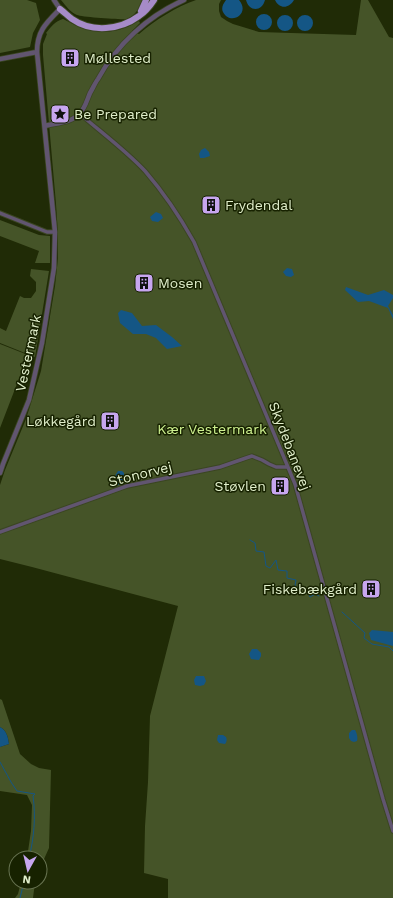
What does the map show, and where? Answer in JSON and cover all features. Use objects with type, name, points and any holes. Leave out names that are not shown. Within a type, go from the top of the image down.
[{"type":"highway","points":[[132,20],[138,15],[146,0]]},
{"type":"highway","points":[[60,9],[81,24],[90,27],[109,28],[124,24],[138,17],[154,0]]},
{"type":"street","points":[[54,0],[60,9]]},
{"type":"street","points":[[45,126],[73,119],[80,114],[98,78],[110,60],[125,42],[149,20],[184,0]]},
{"type":"street","name":"Vestermark","points":[[0,473],[29,400],[37,370],[54,268],[55,232],[37,43],[44,27],[60,9]]},
{"type":"street","points":[[0,59],[37,52]]},
{"type":"street","name":"Skydebanevej","points":[[80,114],[144,170],[158,186],[182,221],[194,242],[295,484],[393,831]]},
{"type":"street","points":[[0,213],[47,232],[55,232]]},
{"type":"street","name":"Stonorvej","points":[[0,532],[127,486],[220,467],[252,456],[276,467],[288,467]]},
{"type":"green space","points":[[0,0],[27,0],[36,3],[40,20],[33,33],[30,47],[0,53]]},
{"type":"green space","points":[[61,0],[143,0],[135,14],[130,18],[124,19],[77,15],[70,11]]},
{"type":"green space","name":"Kær Vestermark","points":[[196,0],[221,0],[219,4],[219,11],[221,17],[233,24],[259,32],[356,35],[361,0],[368,0],[389,37],[393,38],[393,898],[168,898],[168,879],[144,873],[145,826],[150,716],[178,606],[0,559],[0,485],[26,419],[41,371],[58,258],[56,204],[43,55],[43,44],[47,34],[46,33],[51,26],[63,19],[83,28],[100,32],[118,30],[139,21],[140,23],[132,31],[139,34],[166,14]]},
{"type":"green space","points":[[0,220],[39,235],[50,236],[50,263],[35,263],[39,251],[0,236]]},
{"type":"green space","points":[[31,269],[49,271],[35,357],[0,343],[0,328],[6,331],[20,296],[24,298],[31,298],[36,291],[36,282],[30,276]]},
{"type":"green space","points":[[0,344],[28,355],[0,428]]},
{"type":"green space","points":[[0,699],[2,700],[20,754],[31,764],[39,768],[51,770],[48,850],[28,850],[32,805],[27,795],[0,791],[0,747],[9,744],[6,732],[0,727]]},
{"type":"green space","points":[[19,890],[34,890],[33,898],[15,898]]},
{"type":"water","points":[[226,0],[239,0],[243,10],[241,14],[234,18],[226,16],[222,9]]},
{"type":"water","points":[[246,0],[265,0],[261,7],[256,9],[250,7]]},
{"type":"water","points":[[275,0],[294,0],[292,3],[284,7],[279,5]]},
{"type":"water","points":[[261,14],[267,14],[272,19],[270,28],[267,30],[261,30],[256,25],[256,19]]},
{"type":"water","points":[[282,15],[288,15],[293,20],[291,29],[288,31],[282,31],[277,26],[277,20]]},
{"type":"water","points":[[302,15],[308,15],[313,20],[311,29],[308,31],[302,31],[297,26],[297,20]]},
{"type":"water","points":[[205,148],[209,152],[210,156],[200,158],[199,154],[201,150]]},
{"type":"water","points":[[156,212],[161,214],[163,218],[158,222],[152,221],[150,217]]},
{"type":"water","points":[[287,268],[292,269],[294,275],[291,277],[286,276],[283,272]]},
{"type":"water","points":[[346,287],[368,295],[384,290],[393,295],[393,298],[388,306],[393,315],[393,319],[388,308],[369,301],[358,302],[345,290]]},
{"type":"water","points":[[121,310],[132,313],[142,326],[156,325],[182,346],[167,349],[156,338],[146,334],[133,334],[120,323],[118,313]]},
{"type":"water","points":[[118,471],[122,471],[124,473],[124,480],[116,486],[114,485],[113,481]]},
{"type":"water","points":[[372,630],[393,632],[393,646],[371,640],[369,633]]},
{"type":"water","points":[[252,649],[257,649],[261,653],[259,660],[251,659],[249,654]]},
{"type":"water","points":[[196,676],[204,676],[206,681],[204,685],[195,685],[194,680]]},
{"type":"water","points":[[0,727],[6,732],[9,744],[0,747]]},
{"type":"water","points":[[352,730],[355,730],[357,736],[357,741],[354,742],[349,738],[349,733]]},
{"type":"water","points":[[218,735],[223,735],[226,737],[227,740],[225,744],[219,743],[217,740]]},
{"type":"waterway","points":[[250,540],[255,543],[256,551],[264,552],[266,566],[270,568],[276,560],[278,570],[287,571],[287,578],[296,580],[295,585],[297,589],[305,587],[310,597],[315,594],[319,596]]},
{"type":"waterway","points":[[342,612],[365,633],[364,638],[372,644],[389,647],[393,651]]},
{"type":"waterway","points":[[0,762],[17,791],[35,794],[33,796],[34,827],[31,850]]},
{"type":"waterway","points":[[20,898],[22,890]]},
{"type":"place","name":"Møllested","points":[[70,58]]},
{"type":"place","name":"Be Prepared","points":[[60,114]]},
{"type":"place","name":"Frydendal","points":[[211,205]]},
{"type":"place","name":"Mosen","points":[[144,283]]},
{"type":"place","name":"Løkkegård","points":[[110,421]]},
{"type":"place","name":"Støvlen","points":[[280,486]]},
{"type":"place","name":"Fiskebækgård","points":[[371,589]]}]
